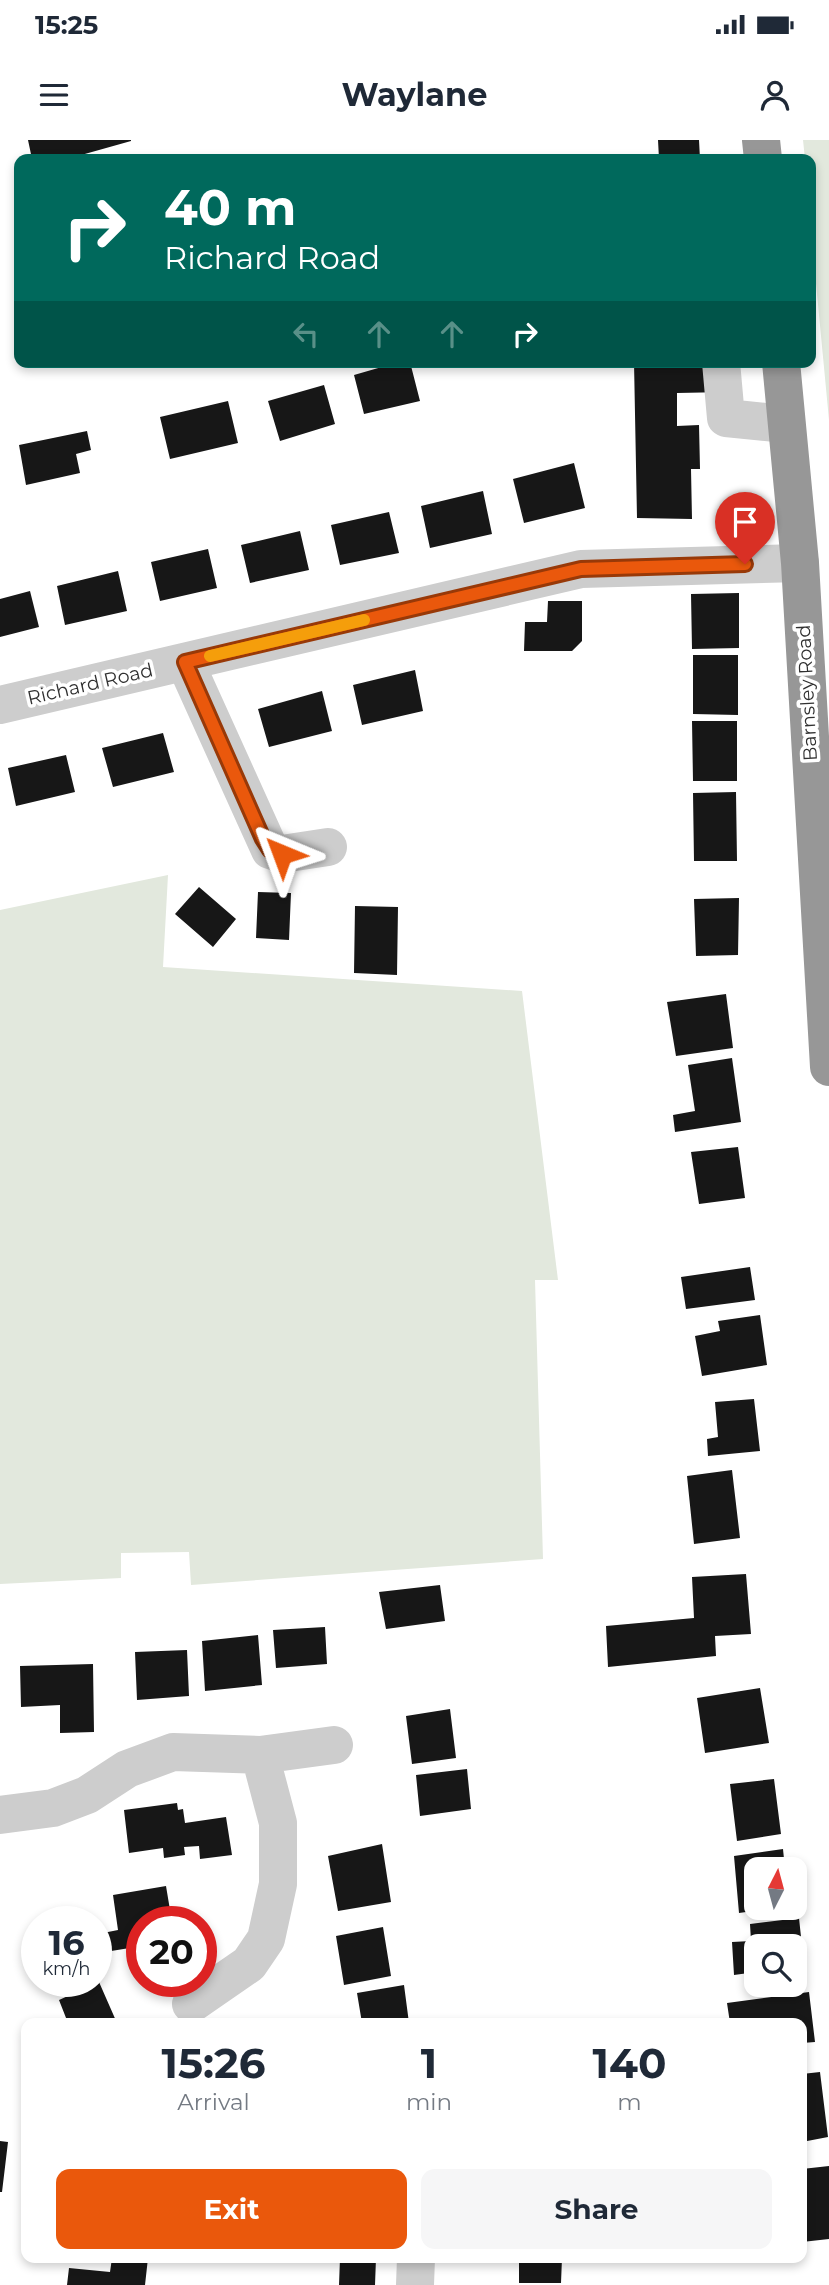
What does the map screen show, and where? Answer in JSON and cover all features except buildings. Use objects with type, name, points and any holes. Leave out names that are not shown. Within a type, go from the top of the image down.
[{"type":"highway","name":"Barnsley Road","points":[[781,368],[800,563],[829,1067]]},
{"type":"street","points":[[722,368],[726,418],[786,424]]},
{"type":"street","name":"Richard Road","points":[[0,705],[581,569],[800,563]]},
{"type":"street","points":[[185,662],[270,850],[282,854],[328,847]]},
{"type":"street","points":[[0,1815],[52,1808],[87,1795],[127,1769],[173,1752],[260,1755],[334,1745]]},
{"type":"street","points":[[191,2004],[248,1964],[266,1939],[278,1884],[278,1823],[260,1755]]},
{"type":"street","points":[[415,2285],[416,2263]]},
{"type":"shaded area","points":[[803,140],[829,140],[829,420],[816,283],[816,154],[804,154]]},
{"type":"shaded area","points":[[168,875],[163,967],[522,991],[558,1280],[535,1280],[543,1559],[191,1585],[189,1552],[121,1553],[121,1578],[0,1584],[0,910]]},
{"type":"slow traffic","points":[[210,656],[364,620]]},
{"type":"route","points":[[282,854],[270,850],[263,839],[185,662],[581,569],[745,564]]}]
